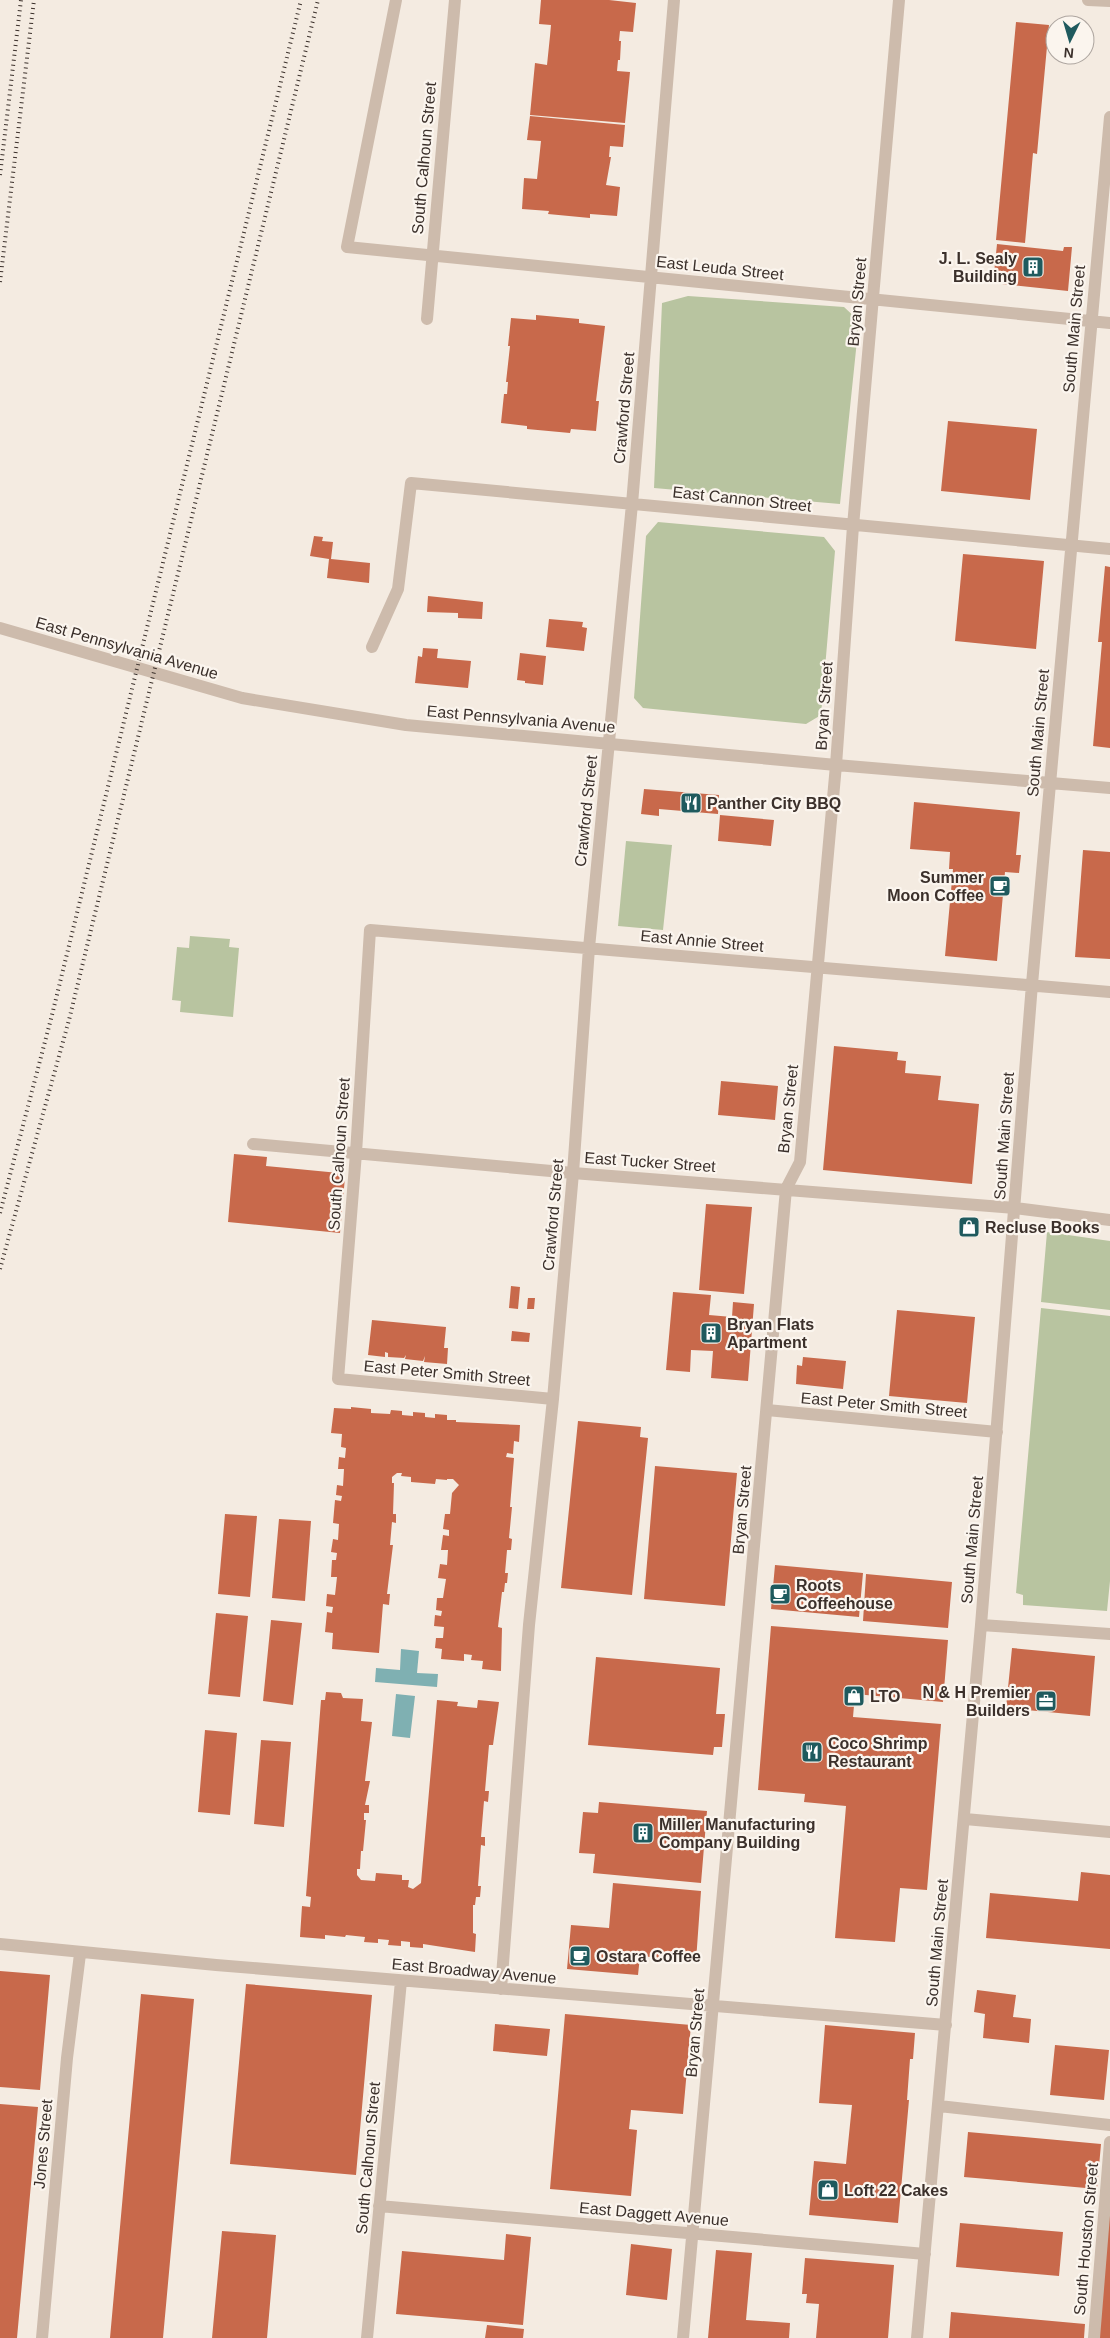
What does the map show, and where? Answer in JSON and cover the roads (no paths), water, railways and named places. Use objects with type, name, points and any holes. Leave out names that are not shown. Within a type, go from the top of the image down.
[{"type":"street","name":"East Leuda Street","points":[[396,0],[347,247],[1110,323]]},
{"type":"street","name":"South Calhoun Street","points":[[427,319],[431,256],[455,0]]},
{"type":"street","name":"Crawford Street","points":[[501,1989],[529,1625],[574,1173],[589,948],[632,504],[674,0]]},
{"type":"street","name":"Bryan Street","points":[[683,2338],[786,1189],[800,1162],[836,765],[853,526],[900,0]]},
{"type":"street","points":[[1088,0],[1110,1]]},
{"type":"street","name":"South Main Street","points":[[917,2338],[982,1625],[1032,984],[1110,117]]},
{"type":"street","name":"East Cannon Street","points":[[372,647],[398,590],[411,484],[1110,549]]},
{"type":"street","name":"East Pennsylvania Avenue","points":[[0,628],[242,698],[406,725],[836,765],[1110,788]]},
{"type":"street","name":"South Calhoun Street","points":[[338,1379],[356,1153],[370,930]]},
{"type":"street","name":"East Annie Street","points":[[370,930],[1110,992]]},
{"type":"street","name":"East Tucker Street","points":[[253,1144],[574,1173],[1015,1208],[1110,1220]]},
{"type":"street","name":"East Peter Smith Street","points":[[338,1379],[553,1399]]},
{"type":"street","name":"East Peter Smith Street","points":[[767,1410],[997,1432]]},
{"type":"street","points":[[982,1625],[1110,1634]]},
{"type":"street","points":[[965,1819],[1110,1832]]},
{"type":"street","name":"East Broadway Avenue","points":[[0,1944],[80,1954],[946,2026]]},
{"type":"street","name":"Jones Street","points":[[42,2338],[67,2058],[80,1954]]},
{"type":"street","name":"South Calhoun Street","points":[[367,2338],[401,1981]]},
{"type":"street","points":[[939,2106],[1110,2125]]},
{"type":"street","name":"South Houston Street","points":[[1094,2338],[1110,2142]]},
{"type":"street","name":"East Daggett Avenue","points":[[379,2206],[925,2254]]},
{"type":"water","points":[[401,1649],[419,1651],[417,1673],[438,1674],[437,1687],[375,1682],[376,1668],[400,1670]]},
{"type":"water","points":[[396,1694],[415,1696],[410,1738],[392,1736]]},
{"type":"railway","points":[[0,175],[21,0]]},
{"type":"railway","points":[[0,282],[34,0]]},
{"type":"railway","points":[[0,1213],[52,1015],[301,0]]},
{"type":"railway","points":[[0,1269],[69,1020],[318,0]]},
{"type":"place","name":"J. L. Sealy Building","points":[[1033,267]]},
{"type":"place","name":"Panther City BBQ","points":[[691,803]]},
{"type":"place","name":"Summer Moon Coffee","points":[[1000,886]]},
{"type":"place","name":"Recluse Books","points":[[969,1227]]},
{"type":"place","name":"Bryan Flats Apartment","points":[[711,1333]]},
{"type":"place","name":"Roots Coffeehouse","points":[[780,1594]]},
{"type":"place","name":"LTO","points":[[854,1696]]},
{"type":"place","name":"N & H Premier Builders","points":[[1046,1701]]},
{"type":"place","name":"Coco Shrimp Restaurant","points":[[812,1752]]},
{"type":"place","name":"Miller Manufacturing Company Building","points":[[643,1833]]},
{"type":"place","name":"Ostara Coffee","points":[[580,1956]]},
{"type":"place","name":"Loft 22 Cakes","points":[[828,2190]]}]
